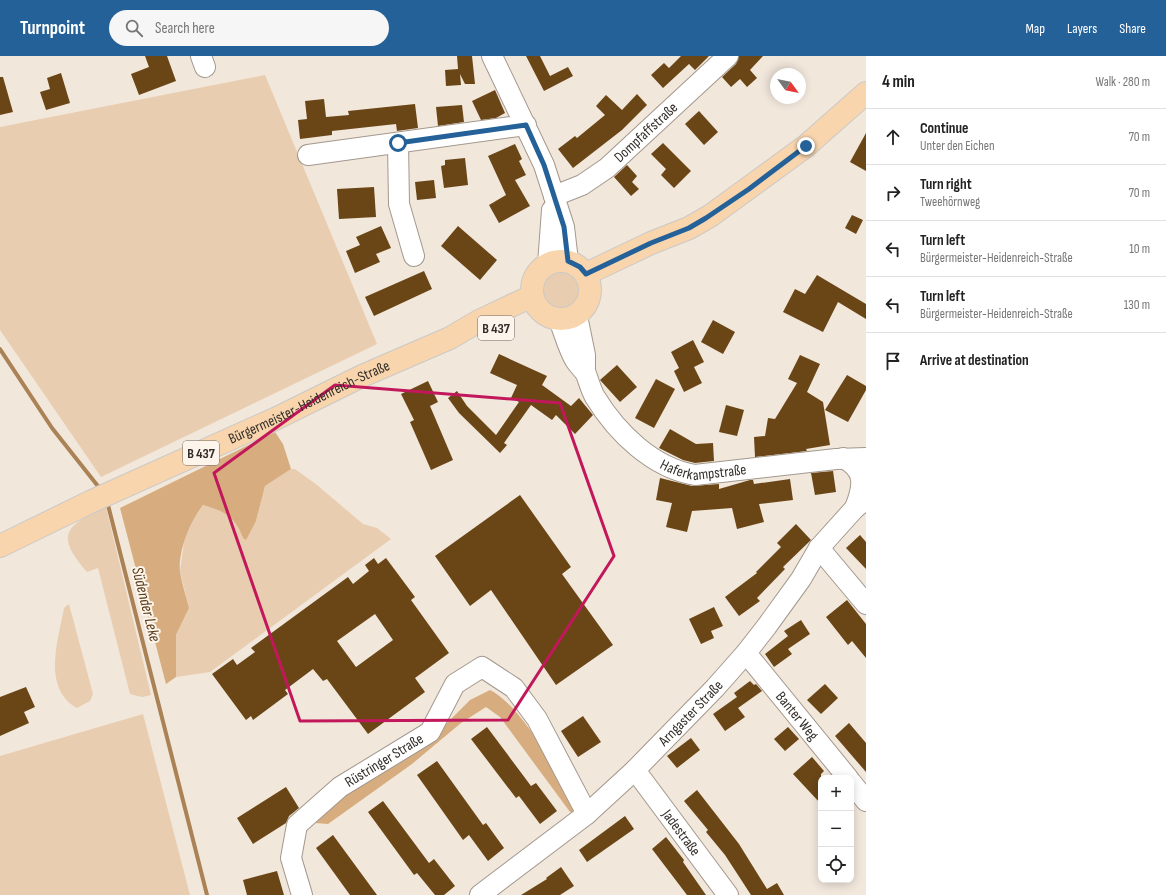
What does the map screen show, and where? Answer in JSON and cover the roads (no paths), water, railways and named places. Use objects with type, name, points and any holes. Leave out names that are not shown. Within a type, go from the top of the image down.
[{"type":"main road","points":[[552,311],[534,280],[539,271],[558,263],[580,267],[588,282],[651,243],[689,228],[717,212],[777,169],[833,124],[866,93]]},
{"type":"main road","name":"Bürgermeister-Heidenreich-Straße","points":[[0,546],[90,502],[277,418],[362,376],[450,338],[479,321],[552,311],[587,304],[588,282]]},
{"type":"street","points":[[492,56],[544,165],[554,196],[558,263]]},
{"type":"street","name":"Dompfaffstraße","points":[[554,196],[582,184],[607,168],[728,56]]},
{"type":"street","points":[[308,155],[526,125]]},
{"type":"street","points":[[398,143],[399,204],[414,256]]},
{"type":"street","name":"Haferkampstraße","points":[[552,311],[574,359],[585,374],[594,395],[609,418],[649,456],[679,472],[695,475],[857,456]]},
{"type":"street","points":[[857,456],[855,464],[860,469],[863,485],[861,503]]},
{"type":"street","name":"Arngaster Straße","points":[[480,895],[587,814],[635,770],[746,653],[801,579],[819,548],[861,503]]},
{"type":"street","points":[[819,548],[866,604]]},
{"type":"street","name":"Banter Weg","points":[[746,653],[846,775]]},
{"type":"street","name":"Rüstringer Straße","points":[[302,895],[291,858],[297,825],[340,787],[430,732],[455,684],[482,667],[514,688],[537,719],[587,814]]},
{"type":"street","name":"Jadestraße","points":[[635,770],[728,895]]},
{"type":"street","points":[[854,786],[866,801]]},
{"type":"waterway","name":"Südender Leke","points":[[0,349],[52,428],[101,490]]},
{"type":"waterway","name":"Südender Leke","points":[[107,501],[207,895]]}]
